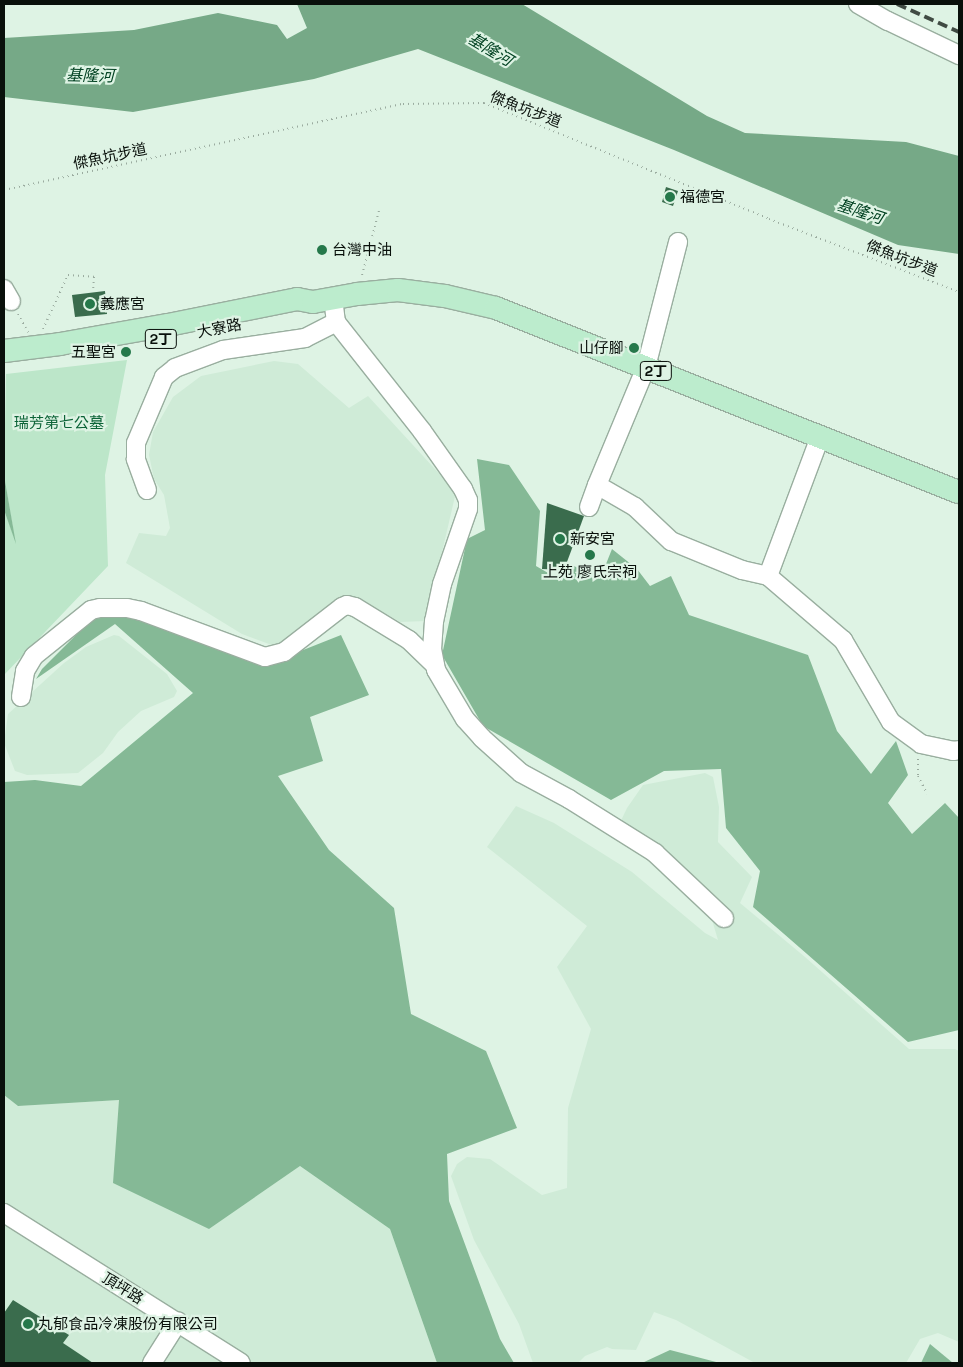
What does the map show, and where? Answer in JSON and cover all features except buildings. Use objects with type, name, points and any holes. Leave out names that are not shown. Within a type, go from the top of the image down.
[{"type":"main road","name":"2丁","points":[[337,298],[398,290],[445,296],[496,308],[959,492]]},
{"type":"main road","name":"大寮路","points":[[4,351],[60,344],[158,327],[297,299],[337,298]]},
{"type":"main road","name":"大寮路","points":[[4,362],[60,356],[170,338],[300,312],[337,298]]},
{"type":"street","points":[[858,4],[888,21],[959,55]]},
{"type":"street","points":[[589,507],[646,368],[678,242]]},
{"type":"street","points":[[337,298],[336,322],[422,431],[463,489],[468,500],[468,509],[442,584],[434,621],[432,649],[435,665],[464,719],[515,767],[655,853],[724,918]]},
{"type":"street","points":[[147,490],[136,459],[136,443],[164,377],[175,368],[214,352],[305,338],[336,322]]},
{"type":"street","points":[[768,576],[820,437]]},
{"type":"street","points":[[597,485],[635,507],[671,541],[742,570],[768,576],[843,640],[891,722],[921,744],[953,751],[959,750]]},
{"type":"street","points":[[21,697],[25,671],[34,656],[91,610],[100,608],[127,608],[140,611],[265,657],[284,652],[347,605],[355,607],[409,640],[435,665]]},
{"type":"street","name":"頂坪路","points":[[4,1213],[241,1363]]},
{"type":"street","points":[[152,1363],[178,1322]]},
{"type":"path","name":"傑魚坑步道","points":[[4,190],[403,104],[484,103],[769,219],[959,292]]},
{"type":"path","points":[[337,298],[380,208]]},
{"type":"path","points":[[39,336],[68,275],[94,277],[93,292]]},
{"type":"path","points":[[7,295],[30,336]]},
{"type":"path","points":[[921,744],[918,776],[927,794]]},
{"type":"shaded area","points":[[274,361],[298,364],[349,408],[368,396],[456,492],[426,621],[400,622],[366,602],[351,600],[280,648],[242,634],[126,563],[139,533],[166,536],[170,528],[164,495],[154,479],[149,455],[153,432],[173,397],[201,376]]},
{"type":"shaded area","points":[[477,459],[509,465],[540,511],[536,566],[562,581],[570,564],[600,579],[612,549],[637,569],[650,586],[671,576],[689,615],[808,655],[837,731],[871,774],[896,741],[908,775],[888,803],[912,834],[945,803],[959,818],[959,1030],[908,1042],[753,907],[760,871],[726,828],[721,769],[664,771],[611,800],[483,726],[442,655],[467,539],[485,530]]},
{"type":"shaded area","points":[[4,475],[16,544],[4,510]]},
{"type":"shaded area","points":[[119,615],[213,632],[288,656],[341,635],[369,695],[310,717],[323,761],[278,776],[329,850],[394,908],[411,1014],[486,1051],[517,1128],[447,1154],[449,1201],[500,1339],[514,1363],[437,1363],[390,1229],[300,1166],[209,1229],[113,1183],[119,1100],[18,1106],[4,1095],[4,782],[35,780],[81,786],[193,693],[115,624],[36,679],[42,669],[93,618]]},
{"type":"shaded area","points":[[114,635],[119,636],[167,674],[177,691],[174,697],[141,711],[118,732],[103,753],[78,773],[27,775],[15,771],[4,743],[8,714],[64,663],[86,647]]},
{"type":"shaded area","points":[[705,773],[713,777],[719,807],[718,842],[752,877],[740,903],[805,957],[909,1049],[955,1049],[959,1051],[959,1342],[938,1333],[920,1339],[906,1363],[755,1363],[676,1320],[654,1312],[636,1350],[607,1347],[585,1356],[578,1363],[533,1363],[519,1324],[474,1240],[451,1176],[457,1164],[467,1157],[490,1159],[542,1195],[567,1188],[568,1108],[591,1029],[557,967],[587,926],[487,847],[516,806],[554,823],[632,872],[705,933],[718,940],[712,920],[701,903],[617,829],[627,808],[643,785]]},
{"type":"shaded area","points":[[4,1095],[18,1106],[119,1100],[209,1229],[300,1166],[390,1229],[437,1363],[4,1363]]},
{"type":"shaded area","points":[[930,1344],[953,1363],[921,1363]]},
{"type":"shaded area","points":[[670,1350],[720,1363],[642,1363]]},
{"type":"green space","name":"瑞芳第七公墓","points":[[127,360],[105,475],[108,566],[4,675],[4,510],[15,540],[4,475],[6,374]]},
{"type":"water","name":"基隆河","points":[[297,4],[522,4],[707,116],[745,133],[906,142],[959,156],[959,254],[898,245],[674,150],[418,49],[314,79],[133,112],[4,97],[4,38],[134,30],[218,13],[277,25],[287,39],[307,28]]},
{"type":"railway","points":[[897,4],[959,32]]},
{"type":"place","name":"福德宮","points":[[670,197]]},
{"type":"place","name":"台灣中油","points":[[322,250]]},
{"type":"place","name":"義應宮","points":[[90,304]]},
{"type":"place","name":"山仔腳","points":[[634,348]]},
{"type":"place","name":"五聖宮","points":[[126,352]]},
{"type":"place","name":"新安宮","points":[[560,539]]},
{"type":"place","name":"上苑 廖氏宗祠","points":[[590,555]]},
{"type":"place","name":"丸郁食品冷凍股份有限公司","points":[[28,1324]]}]
